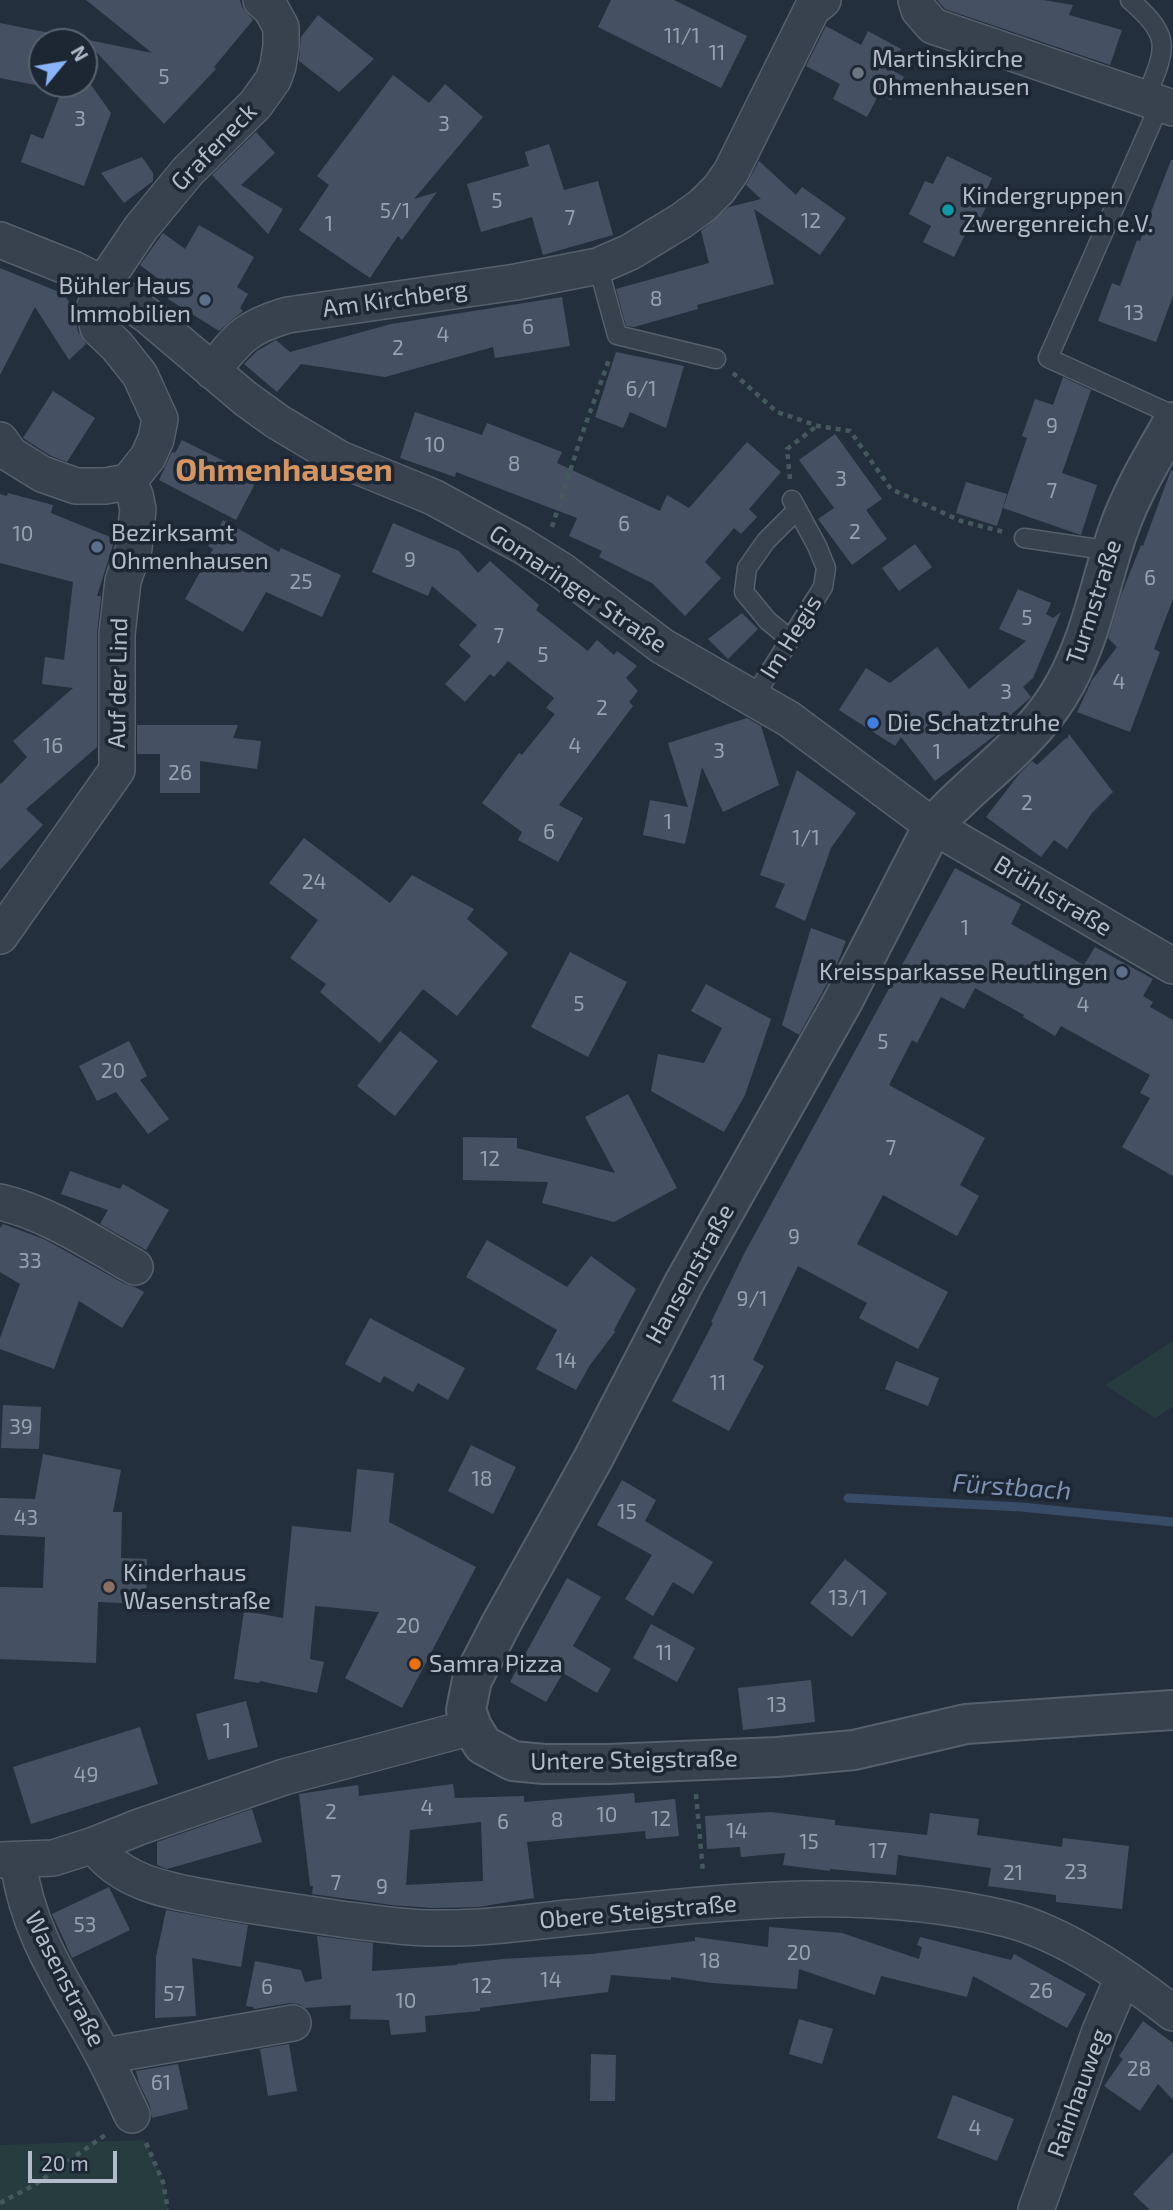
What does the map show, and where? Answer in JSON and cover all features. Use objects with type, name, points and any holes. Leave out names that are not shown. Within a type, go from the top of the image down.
[{"type":"street","name":"Grafeneck","points":[[103,284],[141,228],[188,171],[255,105],[274,80],[282,46],[281,27],[271,9],[261,0]]},
{"type":"street","name":"Am Kirchberg","points":[[212,371],[236,341],[253,327],[288,314],[516,282],[598,266],[629,252],[681,221],[703,205],[731,172],[811,9],[823,0]]},
{"type":"street","points":[[916,0],[919,10],[933,26],[1159,103]]},
{"type":"street","name":"Gomaringer Straße","points":[[0,240],[103,284],[148,316],[246,399],[308,442],[340,459],[432,497],[497,530],[543,558],[662,646],[789,719],[933,826]]},
{"type":"street","points":[[0,440],[10,454],[42,474],[76,486],[105,486],[128,481],[148,457],[156,439],[160,419],[140,375],[117,346],[98,328],[94,309],[103,284]]},
{"type":"street","name":"Turmstraße","points":[[933,826],[955,801],[1036,725],[1059,695],[1081,654],[1112,551],[1133,495],[1173,422]]},
{"type":"street","name":"Auf der Lind","points":[[0,936],[117,770],[117,634],[123,581],[134,548],[138,509],[128,481]]},
{"type":"street","name":"Brühlstraße","points":[[933,826],[1173,966]]},
{"type":"street","name":"Hansenstraße","points":[[472,1727],[466,1710],[472,1680],[593,1459],[684,1283],[843,1001],[933,826]]},
{"type":"street","points":[[0,1202],[14,1205],[71,1231],[135,1267]]},
{"type":"street","name":"Untere Steigstraße","points":[[472,1727],[483,1745],[513,1761],[544,1764],[694,1762],[854,1750],[966,1724],[1173,1710]]},
{"type":"street","points":[[9,1860],[53,1857],[284,1777],[472,1727]]},
{"type":"street","name":"Obere Steigstraße","points":[[94,1845],[104,1859],[117,1870],[143,1882],[165,1888],[243,1904],[404,1927],[496,1926],[705,1904],[807,1899],[903,1903],[974,1912],[1010,1919],[1045,1932],[1123,1977],[1173,2013]]},
{"type":"street","name":"Wasenstraße","points":[[9,1860],[44,1949],[104,2056],[132,2115]]},
{"type":"street","name":"Rainhauweg","points":[[1036,2210],[1092,2053],[1123,1977]]},
{"type":"street","name":"Wasenstraße","points":[[104,2056],[293,2023]]},
{"type":"lane","points":[[1130,0],[1157,26],[1165,41],[1159,103],[1048,358],[1173,415]]},
{"type":"lane","points":[[598,266],[617,335],[716,359]]},
{"type":"lane","points":[[790,639],[768,621],[744,592],[747,568],[795,505]]},
{"type":"lane","name":"Im Hegis","points":[[754,697],[823,587],[826,568],[795,505]]},
{"type":"lane","points":[[1024,538],[1112,551]]},
{"type":"path","points":[[543,558],[617,335]]},
{"type":"path","points":[[716,359],[777,412],[818,426],[850,431],[891,489],[961,521],[1024,538]]},
{"type":"path","points":[[795,505],[787,449],[818,426]]},
{"type":"path","points":[[694,1762],[705,1904]]},
{"type":"path","points":[[0,2203],[36,2184],[132,2115],[163,2182],[168,2210]]},
{"type":"green space","points":[[1173,1341],[1173,1407],[1155,1418],[1105,1385]]},
{"type":"green space","points":[[145,2140],[163,2182],[168,2210],[0,2210],[0,2145]]},
{"type":"building","points":[[86,0],[240,0],[242,7],[253,20],[214,67],[216,69],[164,124],[98,54],[98,42],[152,53]]},
{"type":"building","points":[[611,0],[674,0],[747,36],[721,88],[598,27]]},
{"type":"building","points":[[937,0],[1043,0],[1073,5],[1069,15],[1122,30],[1110,65],[945,9]]},
{"type":"building","points":[[318,15],[374,59],[339,92],[299,61],[301,37]]},
{"type":"building","points":[[0,23],[28,29],[28,84],[0,78]]},
{"type":"building","name":"Martinskirche Ohmenhausen","points":[[826,26],[861,45],[868,31],[901,49],[890,69],[904,77],[891,100],[879,94],[867,117],[833,99],[840,84],[806,66]]},
{"type":"building","points":[[393,75],[429,103],[445,84],[483,117],[414,199],[437,192],[402,240],[398,236],[370,278],[299,230],[329,185],[317,176]]},
{"type":"building","points":[[98,95],[111,113],[84,186],[21,162],[31,134],[43,139],[59,98],[98,98]]},
{"type":"building","points":[[256,132],[275,153],[241,185],[283,209],[268,234],[212,175]]},
{"type":"building","points":[[549,144],[564,190],[598,181],[613,235],[543,255],[532,217],[481,232],[467,184],[529,166],[525,152]]},
{"type":"building","name":"Kindergruppen Zwergenreich e.V.","points":[[947,156],[992,178],[981,202],[987,205],[972,236],[966,233],[954,257],[923,242],[931,226],[909,214],[925,181],[933,184]]},
{"type":"building","points":[[142,157],[153,173],[153,181],[124,203],[101,173]]},
{"type":"building","points":[[1171,160],[1173,296],[1156,342],[1098,321],[1112,283],[1120,286]]},
{"type":"building","points":[[759,161],[796,195],[802,187],[846,218],[820,255],[754,209],[774,284],[697,305],[698,309],[634,327],[626,326],[616,289],[709,263],[701,231],[729,207],[761,199],[746,185]]},
{"type":"building","points":[[199,225],[254,257],[237,287],[248,294],[240,308],[243,311],[219,331],[168,299],[173,290],[140,265],[163,233],[185,249]]},
{"type":"building","points":[[0,268],[64,294],[74,310],[78,332],[86,344],[69,360],[35,307],[0,375]]},
{"type":"building","points":[[562,297],[570,346],[495,358],[493,347],[385,377],[301,364],[277,392],[244,364],[257,351],[276,340],[290,352],[391,324]]},
{"type":"building","points":[[616,352],[684,366],[666,428],[630,412],[623,428],[595,417]]},
{"type":"building","points":[[1063,377],[1091,390],[1062,473],[1097,485],[1081,535],[1003,508],[1027,438],[1022,436],[1035,399],[1053,405]]},
{"type":"building","points":[[53,391],[95,418],[67,462],[51,456],[23,438]]},
{"type":"building","points":[[415,412],[482,435],[487,423],[562,452],[557,463],[660,511],[667,495],[689,508],[747,442],[781,472],[749,509],[757,517],[741,534],[734,528],[705,562],[721,578],[685,616],[652,583],[599,557],[602,551],[569,536],[577,518],[456,472],[455,477],[400,458]]},
{"type":"building","points":[[835,434],[882,499],[866,510],[887,539],[852,565],[818,519],[834,508],[799,460]]},
{"type":"building","points":[[182,440],[258,478],[236,520],[159,480],[172,452],[175,453]]},
{"type":"building","points":[[1171,470],[1173,599],[1154,649],[1160,652],[1130,732],[1077,712],[1092,680],[1117,647],[1108,638],[1121,595],[1141,545],[1143,546]]},
{"type":"building","points":[[966,482],[1007,494],[997,526],[956,513]]},
{"type":"building","points":[[8,493],[53,505],[51,513],[115,539],[97,596],[101,596],[97,634],[97,747],[26,809],[43,825],[0,870],[0,783],[27,757],[13,741],[73,688],[42,684],[45,657],[64,660],[73,582],[0,563],[0,494],[7,496]]},
{"type":"building","points":[[223,520],[279,552],[281,548],[341,575],[322,617],[266,592],[243,632],[185,599],[213,549],[208,546]]},
{"type":"building","points":[[393,523],[459,551],[478,573],[490,561],[539,605],[536,610],[588,651],[597,640],[614,655],[617,651],[637,666],[626,678],[638,691],[629,702],[633,706],[559,805],[583,818],[558,862],[518,840],[522,832],[482,803],[519,753],[522,755],[555,714],[546,708],[554,698],[508,661],[494,677],[490,674],[465,702],[445,684],[471,656],[459,645],[477,625],[432,586],[428,596],[372,572]]},
{"type":"building","points":[[915,544],[932,567],[899,591],[882,568]]},
{"type":"building","points":[[1018,589],[1051,603],[1046,614],[1053,618],[1061,612],[1033,678],[1023,687],[1031,697],[994,730],[998,733],[935,781],[901,737],[895,746],[839,710],[866,668],[890,683],[937,647],[969,689],[1026,641],[999,629]]},
{"type":"building","points":[[742,613],[758,629],[728,659],[708,639]]},
{"type":"building","points":[[747,718],[761,726],[779,785],[723,812],[702,767],[685,844],[643,835],[650,800],[688,807],[668,743]]},
{"type":"building","points":[[137,725],[238,725],[233,738],[261,741],[257,769],[200,761],[200,793],[160,793],[160,754],[137,754]]},
{"type":"building","points":[[1069,734],[1113,792],[1092,813],[1067,849],[1054,840],[1041,857],[986,817],[1032,761],[1037,765],[1067,739]]},
{"type":"building","points":[[797,770],[856,813],[831,848],[805,921],[775,907],[785,884],[760,875]]},
{"type":"building","points":[[304,838],[390,903],[412,875],[474,909],[467,919],[508,953],[457,1016],[423,989],[380,1043],[320,992],[326,984],[290,958],[318,920],[269,883]]},
{"type":"building","points":[[955,868],[1021,904],[1011,924],[1084,965],[1095,947],[1153,979],[1143,996],[1153,1002],[1150,1007],[1173,1020],[1173,1176],[1122,1147],[1150,1098],[1140,1093],[1150,1075],[1061,1026],[1055,1036],[975,988],[964,1009],[941,997],[917,1043],[912,1040],[889,1085],[985,1138],[960,1185],[979,1196],[957,1236],[883,1195],[857,1244],[948,1292],[918,1349],[859,1318],[867,1303],[798,1266],[753,1360],[764,1366],[729,1431],[672,1401],[713,1323],[711,1322],[745,1252]]},
{"type":"building","points":[[811,928],[846,941],[835,969],[799,1035],[782,1025]]},
{"type":"building","points":[[570,952],[627,982],[588,1057],[531,1027]]},
{"type":"building","points":[[706,984],[771,1019],[745,1095],[724,1132],[651,1091],[658,1054],[704,1063],[722,1028],[691,1011]]},
{"type":"building","points":[[400,1031],[438,1061],[395,1116],[357,1086]]},
{"type":"building","points":[[129,1041],[147,1076],[140,1080],[169,1119],[148,1134],[116,1092],[97,1101],[79,1066]]},
{"type":"building","points":[[628,1094],[677,1188],[614,1222],[542,1203],[548,1182],[463,1180],[463,1137],[517,1138],[517,1148],[615,1173],[585,1117]]},
{"type":"building","points":[[70,1171],[120,1189],[123,1184],[169,1210],[146,1250],[100,1224],[108,1210],[61,1194]]},
{"type":"building","points":[[3,1224],[44,1239],[144,1292],[122,1328],[79,1301],[54,1369],[0,1349],[0,1338],[20,1284],[0,1272],[0,1228]]},
{"type":"building","points":[[487,1240],[567,1287],[591,1256],[636,1289],[615,1332],[590,1365],[576,1390],[536,1369],[557,1330],[466,1277]]},
{"type":"building","points":[[370,1318],[465,1368],[448,1400],[418,1383],[413,1392],[384,1376],[380,1383],[345,1364]]},
{"type":"building","points":[[896,1361],[939,1378],[928,1406],[885,1389]]},
{"type":"building","points":[[3,1405],[41,1407],[39,1449],[1,1448]]},
{"type":"building","points":[[471,1445],[516,1467],[493,1514],[448,1491]]},
{"type":"building","points":[[43,1454],[121,1470],[113,1512],[122,1512],[121,1558],[147,1559],[146,1604],[98,1602],[96,1663],[0,1659],[0,1587],[43,1588],[45,1537],[0,1535],[0,1498],[35,1499]]},
{"type":"building","points":[[357,1469],[394,1473],[389,1522],[476,1567],[402,1708],[345,1678],[379,1612],[315,1606],[310,1659],[324,1662],[317,1693],[260,1681],[234,1679],[244,1611],[283,1618],[292,1526],[351,1532]]},
{"type":"building","points":[[622,1480],[656,1500],[645,1521],[713,1562],[693,1594],[673,1582],[653,1616],[625,1599],[652,1555],[597,1525]]},
{"type":"building","points":[[845,1559],[887,1593],[852,1637],[810,1603]]},
{"type":"building","points":[[567,1578],[601,1597],[573,1646],[611,1669],[597,1693],[563,1673],[546,1702],[510,1682]]},
{"type":"building","points":[[651,1624],[695,1648],[677,1682],[633,1658]]},
{"type":"building","points":[[811,1680],[815,1722],[743,1730],[738,1688]]},
{"type":"building","points":[[246,1701],[258,1747],[208,1760],[196,1714]]},
{"type":"building","points":[[140,1727],[158,1784],[31,1824],[13,1767]]},
{"type":"building","points":[[453,1784],[455,1798],[524,1796],[524,1802],[634,1793],[635,1803],[675,1799],[679,1836],[646,1839],[645,1831],[527,1842],[534,1898],[478,1907],[392,1905],[312,1894],[299,1794],[358,1785],[359,1796]],"holes":[[[481,1822],[483,1881],[406,1885],[410,1830]]]},
{"type":"building","points":[[252,1809],[262,1842],[167,1869],[157,1865],[157,1842]]},
{"type":"building","points":[[771,1812],[835,1820],[835,1825],[927,1835],[930,1813],[979,1819],[977,1835],[1062,1847],[1063,1838],[1129,1846],[1122,1909],[1056,1902],[1056,1895],[988,1886],[991,1868],[898,1855],[896,1875],[830,1871],[783,1865],[785,1853],[741,1857],[740,1847],[707,1849],[705,1816]]},
{"type":"building","points":[[109,1887],[130,1930],[72,1958],[52,1914]]},
{"type":"building","points":[[166,1910],[248,1925],[241,1967],[192,1958],[196,2016],[155,2018],[156,1957]]},
{"type":"building","points":[[769,1927],[842,1933],[919,1959],[922,1947],[917,1945],[920,1937],[1011,1960],[1014,1954],[1086,1994],[1067,2028],[973,1976],[967,1997],[881,1976],[875,1995],[799,1969],[797,1989],[671,1977],[671,1980],[611,1975],[608,1992],[480,2008],[480,2011],[425,2016],[426,2032],[391,2035],[389,2020],[350,2019],[351,2005],[305,2008],[290,2003],[254,2009],[246,2006],[255,1961],[301,1970],[305,1982],[322,1979],[317,1936],[373,1943],[372,1971],[592,1954],[695,1941],[695,1937],[768,1947]]},
{"type":"building","points":[[799,2019],[833,2029],[822,2064],[789,2054]]},
{"type":"building","points":[[1143,2021],[1173,2043],[1173,2100],[1158,2084],[1140,2111],[1104,2086],[1123,2059],[1119,2056]]},
{"type":"building","points":[[289,2044],[297,2091],[268,2096],[260,2049]]},
{"type":"building","points":[[591,2054],[616,2055],[615,2101],[590,2101]]},
{"type":"building","points":[[178,2064],[188,2109],[152,2118],[136,2071]]},
{"type":"building","points":[[953,2095],[1014,2119],[997,2161],[937,2138]]},
{"type":"building","points":[[1173,2152],[1173,2210],[1150,2210],[1133,2194]]},
{"type":"waterway","name":"Fürstbach","points":[[848,1498],[1021,1507],[1173,1522]]},
{"type":"place","name":"Martinskirche Ohmenhausen","points":[[858,73]]},
{"type":"place","name":"Kindergruppen Zwergenreich e.V.","points":[[948,210]]},
{"type":"place","name":"Bühler Haus Immobilien","points":[[205,300]]},
{"type":"place","name":"Bezirksamt Ohmenhausen","points":[[97,547]]},
{"type":"place","name":"Die Schatztruhe","points":[[873,723]]},
{"type":"place","name":"Kreissparkasse Reutlingen","points":[[1122,972]]},
{"type":"place","name":"Kinderhaus Wasenstraße","points":[[109,1587]]},
{"type":"place","name":"Samra Pizza","points":[[415,1664]]},
{"type":"district","name":"Ohmenhausen","points":[[284,470]]}]
